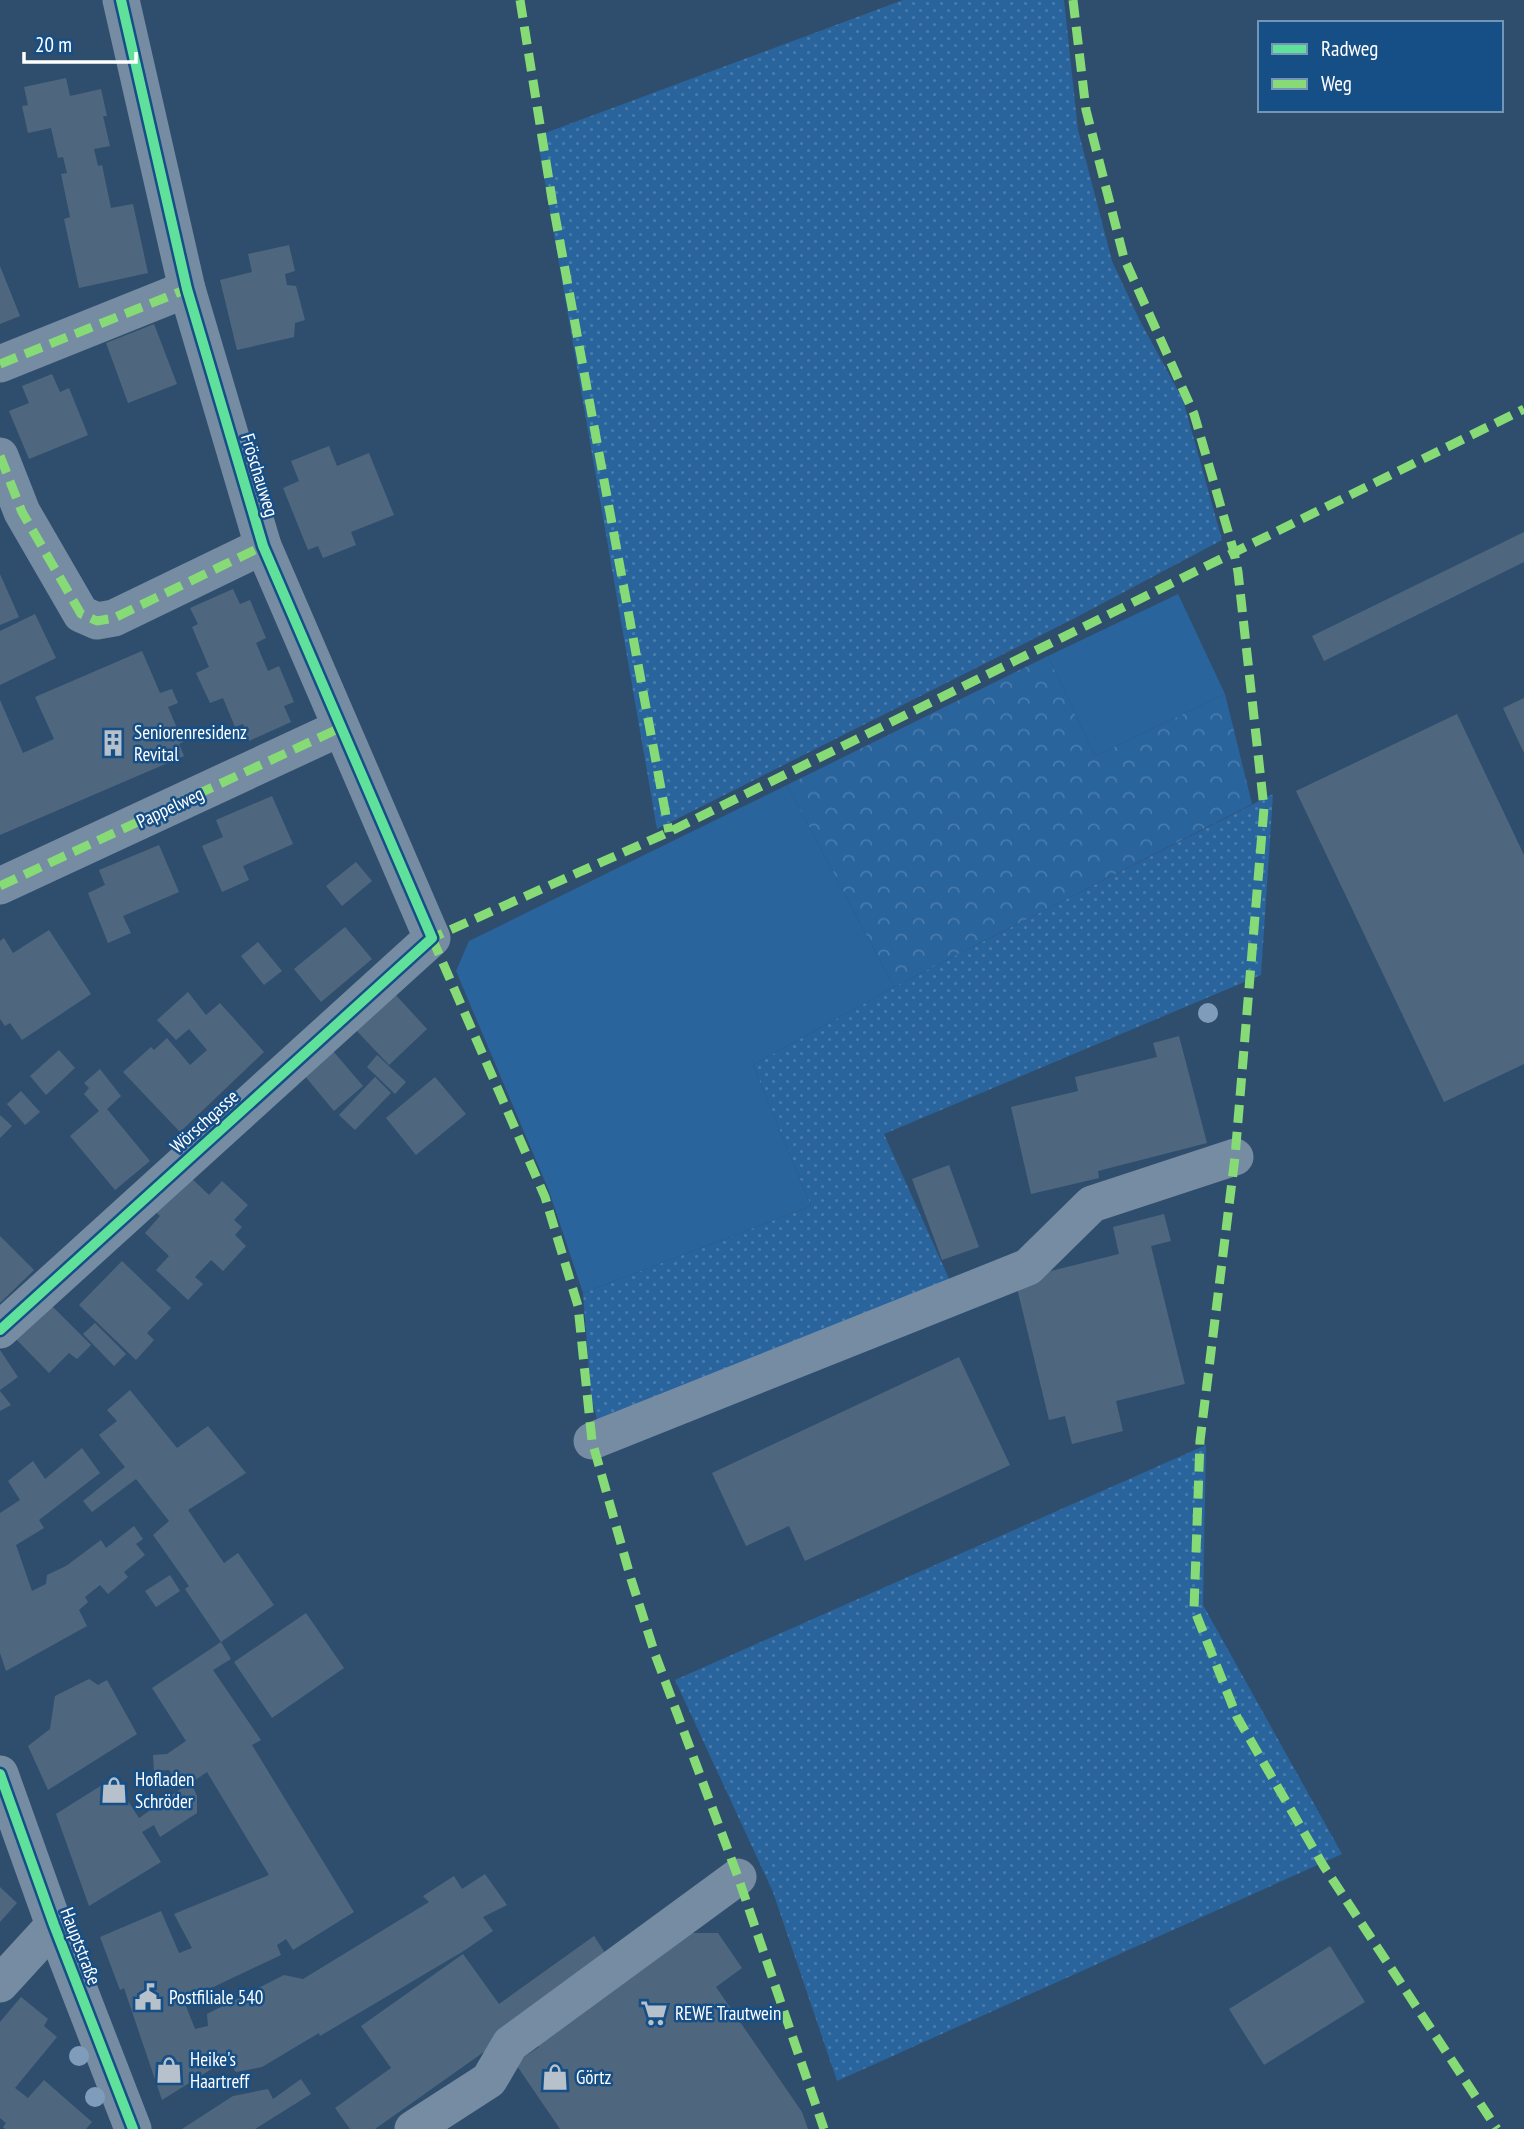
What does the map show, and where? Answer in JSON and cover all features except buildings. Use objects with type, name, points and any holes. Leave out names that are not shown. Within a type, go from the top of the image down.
[{"type":"street","name":"Fröschauweg","points":[[121,0],[187,289],[263,546],[432,938]]},
{"type":"street","points":[[0,364],[187,289]]},
{"type":"street","name":"Fröschauweg","points":[[0,456],[22,512],[81,614],[97,621],[114,618],[263,546]]},
{"type":"street","name":"Pappelweg","points":[[0,886],[340,728]]},
{"type":"street","name":"Wörschgasse","points":[[0,1330],[432,938]]},
{"type":"street","points":[[592,1441],[1028,1267],[1092,1205],[1235,1157]]},
{"type":"street","name":"Hauptstraße","points":[[0,1774],[132,2129]]},
{"type":"street","points":[[413,2129],[489,2080],[510,2044],[738,1877]]},
{"type":"street","points":[[0,1984],[54,1925]]},
{"type":"green space","points":[[903,0],[1064,0],[1078,130],[1112,261],[1139,319],[1183,400],[1222,540],[1073,619],[657,829],[537,136]]},
{"type":"green space","points":[[1178,594],[1225,694],[1095,756],[1048,656]]},
{"type":"green space","points":[[1048,656],[1095,756],[1225,694],[1252,804],[894,987],[787,785]]},
{"type":"green space","points":[[787,785],[894,987],[753,1065],[811,1206],[583,1293],[549,1191],[456,971],[469,941]]},
{"type":"green space","points":[[1273,794],[1261,975],[884,1134],[959,1301],[605,1450],[591,1396],[583,1293],[811,1206],[753,1065],[894,987]]},
{"type":"green space","points":[[1206,1445],[1203,1605],[1342,1854],[837,2081],[773,1892],[675,1680]]},
{"type":"marked path","points":[[520,0],[552,199],[669,832]]},
{"type":"marked path","points":[[1073,0],[1086,110],[1124,258],[1194,414],[1234,552],[1264,808],[1235,1157],[1200,1441],[1194,1609],[1237,1717],[1323,1865],[1497,2129]]},
{"type":"marked path","points":[[0,364],[187,289]]},
{"type":"marked path","points":[[427,942],[669,832],[1524,409]]},
{"type":"marked path","points":[[0,456],[22,512],[81,614],[97,621],[114,618],[263,546]]},
{"type":"marked path","points":[[0,886],[340,728]]},
{"type":"marked path","points":[[432,938],[545,1197],[578,1306],[592,1441],[631,1579],[655,1654],[738,1877],[824,2129]]},
{"type":"cycle path","points":[[0,1330],[432,938],[263,546],[187,289],[121,0]]},
{"type":"cycle path","points":[[0,1774],[54,1925],[133,2129]]},
{"type":"place","name":"Seniorenresidenz Revital","points":[[113,743]]},
{"type":"place","name":"Hofladen Schröder","points":[[114,1790]]},
{"type":"place","name":"Postfiliale 540","points":[[148,1997]]},
{"type":"place","name":"REWE Trautwein","points":[[654,2013]]},
{"type":"place","name":"Heike's Haartreff","points":[[169,2070]]},
{"type":"place","name":"Görtz","points":[[555,2077]]}]
